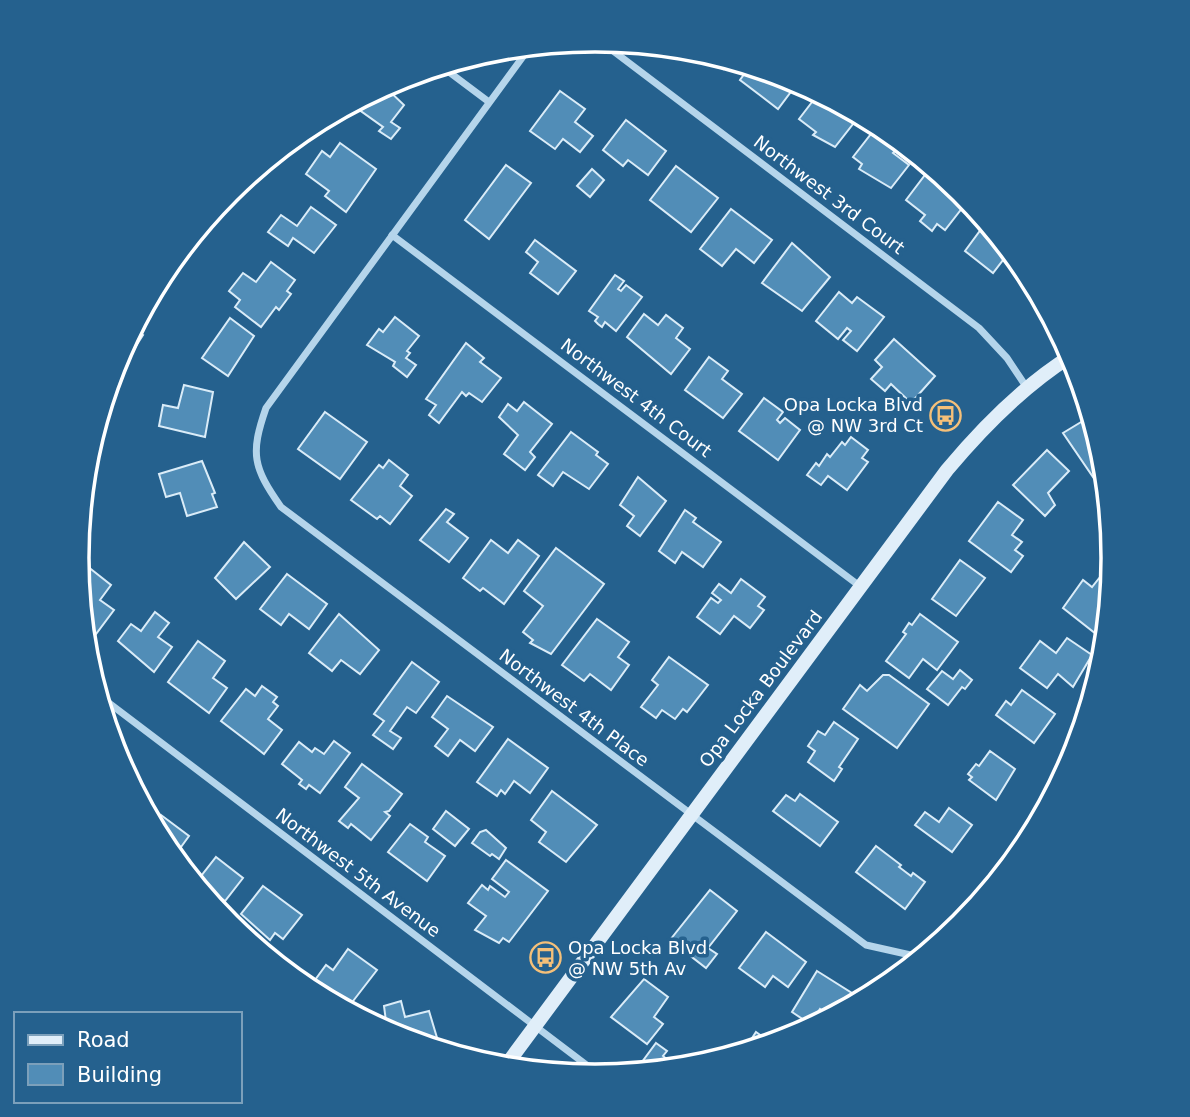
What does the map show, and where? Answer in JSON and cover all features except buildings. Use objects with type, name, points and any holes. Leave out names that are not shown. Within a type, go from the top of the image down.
[{"type":"main road","name":"Opa Locka Boulevard","points":[[512,1057],[947,470],[982,429],[1027,388],[1061,364]]},
{"type":"street","name":"Northwest 3rd Court","points":[[616,53],[979,328],[1007,358],[1027,388]]},
{"type":"street","points":[[392,235],[522,58]]},
{"type":"street","points":[[451,74],[489,102]]},
{"type":"street","name":"Northwest 4th Place","points":[[392,235],[266,408],[254,442],[258,468],[281,507],[866,945],[909,955]]},
{"type":"street","name":"Northwest 4th Court","points":[[392,235],[861,587]]},
{"type":"street","name":"Northwest 5th Avenue","points":[[111,705],[584,1064]]},
{"type":"place","name":"Opa Locka Blvd @ NW 3rd Ct","points":[[946,415]]},
{"type":"place","name":"Opa Locka Blvd @ NW 5th Av","points":[[545,958]]}]
